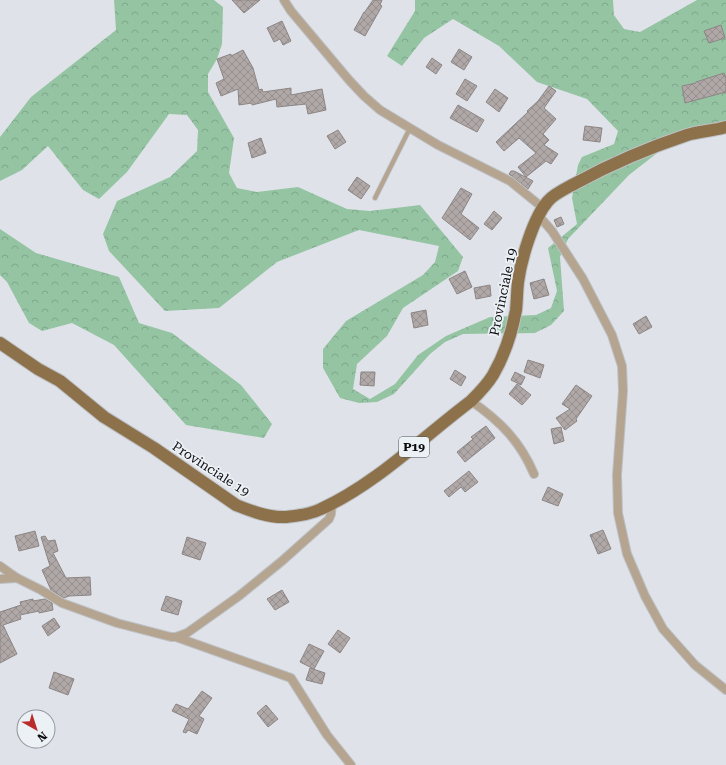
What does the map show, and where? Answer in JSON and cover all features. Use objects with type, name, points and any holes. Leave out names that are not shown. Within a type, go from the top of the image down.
[{"type":"main road","name":"Provinciale 19","points":[[0,343],[38,369],[60,381],[104,417],[154,448],[236,505],[261,514],[285,517],[311,512],[332,503],[376,476],[471,401],[484,388],[493,376],[504,352],[515,314],[522,260],[540,212],[549,200],[594,173],[688,135],[726,127]]},
{"type":"street","points":[[284,0],[291,11],[364,96],[380,110],[411,127],[438,145],[510,182],[540,212],[583,279],[612,335],[622,366],[623,391],[617,475],[618,513],[627,554],[645,596],[663,629],[694,664],[726,690]]},
{"type":"street","points":[[471,401],[493,417],[514,439],[534,474]]},
{"type":"street","points":[[176,637],[187,633],[239,596],[282,561],[329,519],[332,503]]},
{"type":"street","points":[[0,566],[17,578],[62,603],[117,623],[176,637],[291,678],[327,735],[351,765]]},
{"type":"street","points":[[0,579],[17,578]]},
{"type":"lane","points":[[375,198],[411,127]]},
{"type":"green space","points":[[114,0],[214,0],[223,7],[222,44],[217,59],[208,74],[208,92],[234,138],[229,173],[237,188],[257,192],[298,187],[347,209],[370,211],[420,205],[463,257],[458,271],[403,308],[387,336],[357,364],[353,389],[370,399],[395,384],[418,355],[446,336],[490,317],[536,315],[551,308],[557,291],[548,248],[577,224],[572,198],[578,165],[582,157],[614,144],[618,131],[587,99],[537,82],[499,46],[453,19],[424,38],[402,66],[387,56],[415,11],[415,0],[613,0],[614,15],[624,29],[640,32],[697,0],[726,0],[726,127],[670,143],[629,175],[568,239],[560,257],[564,311],[551,325],[535,333],[463,334],[445,342],[430,354],[394,394],[377,402],[359,403],[340,398],[323,368],[323,349],[346,321],[423,275],[435,262],[439,246],[359,230],[277,262],[219,308],[165,311],[109,251],[103,234],[117,201],[170,177],[197,151],[198,130],[187,115],[169,114],[127,172],[99,199],[83,190],[48,146],[22,170],[0,181],[0,137],[31,97],[116,30]]},
{"type":"green space","points":[[0,229],[36,253],[119,277],[139,323],[172,333],[241,385],[272,424],[264,438],[186,425],[114,345],[72,323],[42,331],[29,323],[7,282],[0,275]]},
{"type":"building","points":[[232,0],[260,0],[244,13]]},
{"type":"building","points":[[373,0],[382,0],[380,5],[382,6],[365,36],[354,30]]},
{"type":"building","points":[[282,21],[291,41],[283,45],[280,39],[274,42],[267,28]]},
{"type":"building","points":[[721,25],[725,38],[709,43],[704,31]]},
{"type":"building","points":[[459,49],[472,57],[464,70],[451,62]]},
{"type":"building","points":[[243,50],[253,68],[259,90],[262,89],[263,92],[291,88],[291,95],[322,89],[326,110],[308,114],[306,104],[277,107],[276,99],[252,105],[252,103],[239,105],[238,89],[221,96],[216,83],[224,79],[217,59],[231,54],[231,56]]},
{"type":"building","points":[[432,58],[442,65],[436,74],[426,67]]},
{"type":"building","points":[[724,73],[726,79],[726,92],[685,103],[682,86],[696,83]]},
{"type":"building","points":[[465,79],[477,86],[467,101],[456,94]]},
{"type":"building","points":[[549,86],[556,91],[544,108],[556,119],[543,134],[549,140],[544,145],[558,154],[551,164],[546,161],[526,177],[518,167],[536,153],[519,138],[504,151],[496,142],[528,112],[527,111],[538,101]]},
{"type":"building","points":[[495,89],[508,98],[499,112],[486,102]]},
{"type":"building","points":[[458,105],[484,120],[477,132],[450,118]]},
{"type":"building","points":[[585,126],[602,128],[600,142],[583,140]]},
{"type":"building","points":[[338,130],[346,142],[335,149],[327,136]]},
{"type":"building","points":[[261,138],[266,153],[252,158],[248,143]]},
{"type":"building","points":[[511,171],[514,171],[533,181],[528,189],[509,174]]},
{"type":"building","points":[[357,177],[370,186],[361,199],[348,190]]},
{"type":"building","points":[[461,188],[472,194],[461,214],[479,228],[470,240],[442,218]]},
{"type":"building","points":[[494,211],[502,218],[492,230],[484,224]]},
{"type":"building","points":[[561,217],[564,224],[557,227],[554,220]]},
{"type":"building","points":[[465,271],[472,287],[457,294],[449,279]]},
{"type":"building","points":[[544,279],[549,295],[534,299],[530,283]]},
{"type":"building","points":[[490,285],[491,296],[476,299],[474,288]]},
{"type":"building","points":[[426,310],[428,325],[414,328],[411,313]]},
{"type":"building","points":[[646,316],[652,327],[639,334],[633,324]]},
{"type":"building","points":[[528,360],[544,365],[540,378],[524,372]]},
{"type":"building","points":[[455,370],[466,377],[461,386],[450,379]]},
{"type":"building","points":[[361,372],[375,372],[374,386],[360,385]]},
{"type":"building","points":[[515,372],[525,377],[521,385],[511,380]]},
{"type":"building","points":[[517,384],[531,395],[522,405],[509,394]]},
{"type":"building","points":[[576,385],[592,396],[576,419],[577,421],[565,430],[556,418],[570,409],[562,404]]},
{"type":"building","points":[[486,426],[495,438],[465,462],[457,452],[473,439],[471,437]]},
{"type":"building","points":[[561,427],[564,441],[554,444],[551,429]]},
{"type":"building","points":[[469,471],[478,482],[465,492],[461,487],[449,497],[444,491]]},
{"type":"building","points":[[548,487],[563,494],[558,506],[542,500]]},
{"type":"building","points":[[603,530],[611,549],[598,554],[590,535]]},
{"type":"building","points":[[35,531],[39,546],[19,551],[15,536]]},
{"type":"building","points":[[45,536],[48,541],[55,540],[58,551],[53,553],[66,578],[90,577],[91,595],[69,596],[64,598],[51,590],[42,570],[50,566],[41,537]]},
{"type":"building","points":[[187,537],[206,543],[200,560],[182,554]]},
{"type":"building","points":[[282,590],[289,602],[275,610],[267,599]]},
{"type":"building","points":[[166,596],[182,601],[178,615],[161,610]]},
{"type":"building","points":[[33,599],[33,601],[45,599],[52,603],[53,610],[20,615],[21,619],[3,625],[17,654],[0,663],[0,612],[21,605],[20,602]]},
{"type":"building","points":[[54,618],[60,627],[48,636],[42,626]]},
{"type":"building","points":[[338,630],[350,638],[340,653],[328,644]]},
{"type":"building","points":[[309,644],[324,651],[314,669],[300,662]]},
{"type":"building","points":[[310,668],[325,673],[322,684],[306,680]]},
{"type":"building","points":[[54,672],[74,679],[68,695],[49,688]]},
{"type":"building","points":[[202,691],[212,698],[199,716],[204,719],[197,734],[188,730],[186,733],[183,732],[189,719],[172,711],[176,704],[188,709]]},
{"type":"building","points":[[266,705],[278,719],[268,727],[257,713]]}]
